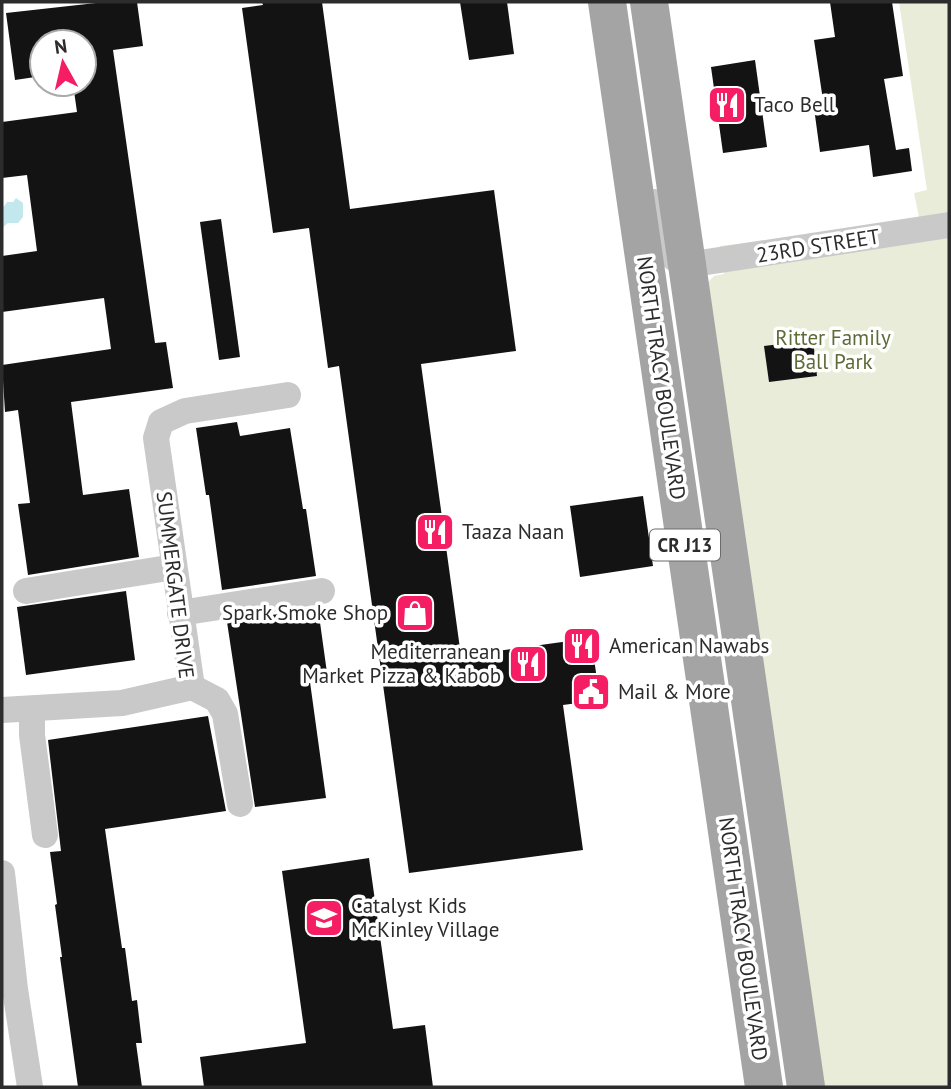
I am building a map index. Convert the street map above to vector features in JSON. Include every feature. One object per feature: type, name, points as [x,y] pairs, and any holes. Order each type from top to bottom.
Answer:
[{"type":"main road","name":"NORTH TRACY BOULEVARD","points":[[607,2],[764,1087]]},
{"type":"main road","name":"NORTH TRACY BOULEVARD","points":[[649,2],[806,1087]]},
{"type":"street","points":[[627,141],[650,170],[663,243],[668,253],[678,262],[687,265]]},
{"type":"street","name":"23RD STREET","points":[[687,265],[762,256],[949,225]]},
{"type":"street","name":"SUMMERGATE DRIVE","points":[[2,709],[122,703],[192,687],[156,438],[161,422],[185,411],[288,395]]},
{"type":"street","points":[[26,591],[174,567]]},
{"type":"street","points":[[180,613],[322,591]]},
{"type":"street","points":[[192,687],[217,700],[225,714],[240,804]]},
{"type":"street","points":[[32,709],[32,735],[45,835]]},
{"type":"street","points":[[2,873],[9,990],[30,1087]]},
{"type":"green space","name":"Ritter Family Ball Park","points":[[899,2],[949,2],[949,1087],[820,1087],[707,283],[714,276],[724,274],[720,246],[920,222],[914,193],[927,190]]},
{"type":"water","points":[[16,198],[23,203],[23,217],[18,223],[8,223],[2,228],[2,209],[7,202],[13,202]]},
{"type":"building","points":[[105,2],[137,2],[143,46],[113,50],[155,343],[166,342],[173,388],[71,402],[83,495],[129,489],[139,557],[28,575],[18,504],[30,503],[18,410],[5,412],[2,365],[111,349],[104,298],[2,312],[2,256],[37,251],[27,175],[2,178],[2,122],[77,112],[75,98],[98,98],[98,28],[28,28],[28,78],[15,80],[6,13]]},
{"type":"building","points":[[262,2],[322,2],[350,209],[494,190],[516,351],[421,364],[461,656],[591,638],[600,700],[563,705],[583,850],[409,873],[339,366],[328,368],[309,228],[273,233],[242,8],[263,5]]},
{"type":"building","points":[[460,2],[507,2],[514,54],[469,60]]},
{"type":"building","points":[[830,2],[892,2],[903,76],[884,79],[896,150],[909,148],[912,171],[873,177],[869,145],[820,152],[814,108],[824,107],[814,40],[835,37]]},
{"type":"building","points":[[755,60],[767,147],[723,153],[711,67]]},
{"type":"building","points":[[221,219],[240,357],[219,360],[200,222]]},
{"type":"building","points":[[813,340],[817,376],[769,382],[764,346]]},
{"type":"building","points":[[237,422],[240,436],[290,428],[316,576],[222,590],[209,495],[206,495],[196,428]]},
{"type":"building","points":[[643,496],[653,566],[580,577],[570,506]]},
{"type":"building","points":[[126,591],[135,660],[26,675],[17,607]]},
{"type":"building","points":[[318,608],[328,680],[310,682],[326,798],[255,807],[227,622]]},
{"type":"building","points":[[208,716],[226,811],[105,829],[122,948],[125,948],[132,1001],[137,1000],[142,1043],[136,1043],[142,1087],[78,1087],[60,957],[50,852],[61,851],[48,740]]},
{"type":"building","points":[[369,858],[393,1029],[425,1025],[433,1087],[204,1087],[200,1057],[306,1043],[282,871]]},
{"type":"place","name":"Taco Bell","points":[[727,105]]},
{"type":"place","name":"Taaza Naan","points":[[435,532]]},
{"type":"place","name":"Spark Smoke Shop","points":[[415,613]]},
{"type":"place","name":"American Nawabs","points":[[582,646]]},
{"type":"place","name":"Mediterranean Market Pizza & Kabob","points":[[528,664]]},
{"type":"place","name":"Mail & More","points":[[591,692]]},
{"type":"place","name":"Catalyst Kids McKinley Village","points":[[324,918]]}]
